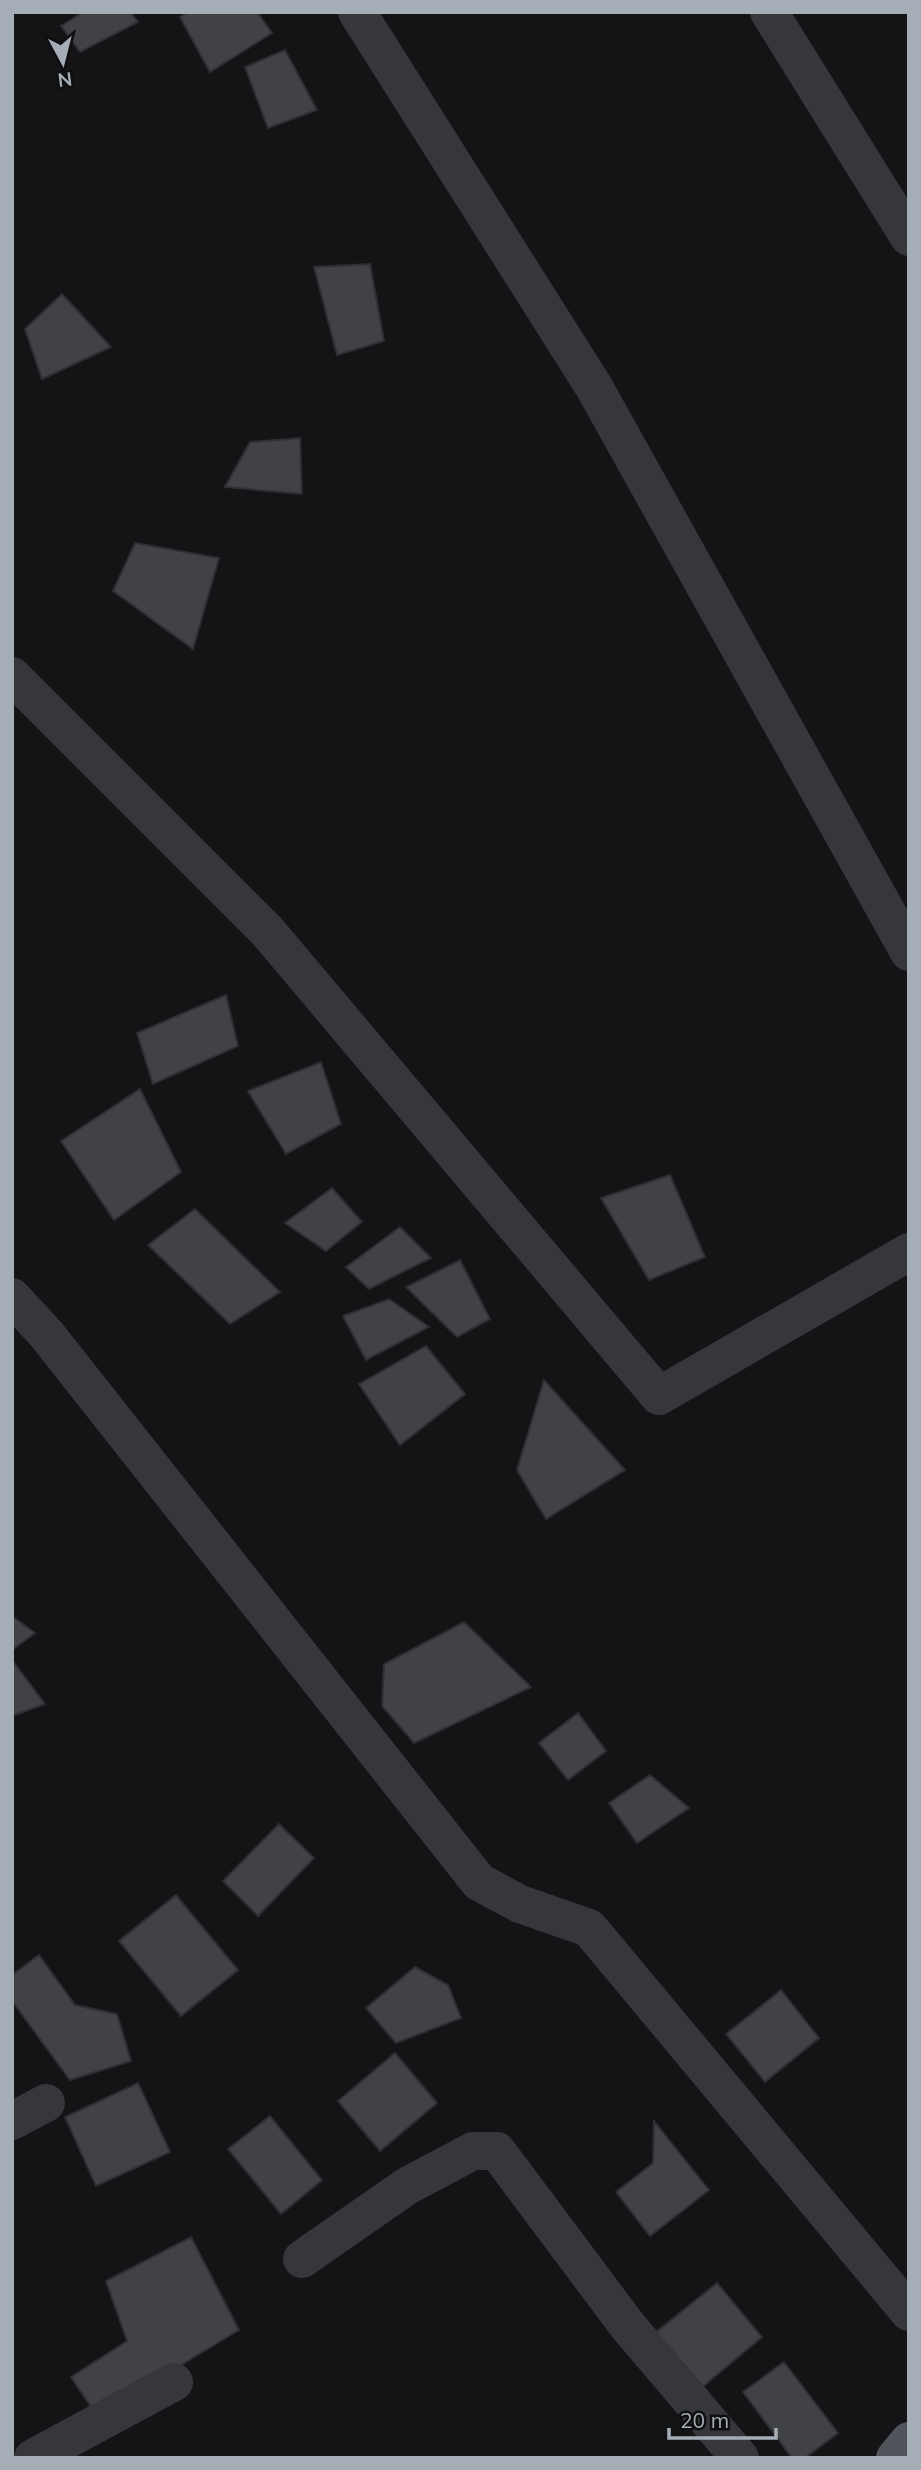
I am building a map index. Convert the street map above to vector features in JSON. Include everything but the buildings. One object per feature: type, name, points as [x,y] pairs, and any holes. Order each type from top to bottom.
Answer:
[{"type":"main road","points":[[895,2458],[909,2441]]},
{"type":"street","points":[[357,12],[594,387],[909,952]]},
{"type":"street","points":[[769,12],[909,237]]},
{"type":"street","points":[[12,676],[267,932],[659,1396],[909,1252]]},
{"type":"street","points":[[12,1297],[47,1335],[479,1882],[520,1904],[589,1928],[909,2312]]},
{"type":"street","points":[[12,2122],[46,2103]]},
{"type":"street","points":[[302,2259],[407,2186],[473,2151],[497,2151],[626,2325],[740,2458]]},
{"type":"street","points":[[33,2458],[174,2382]]}]
